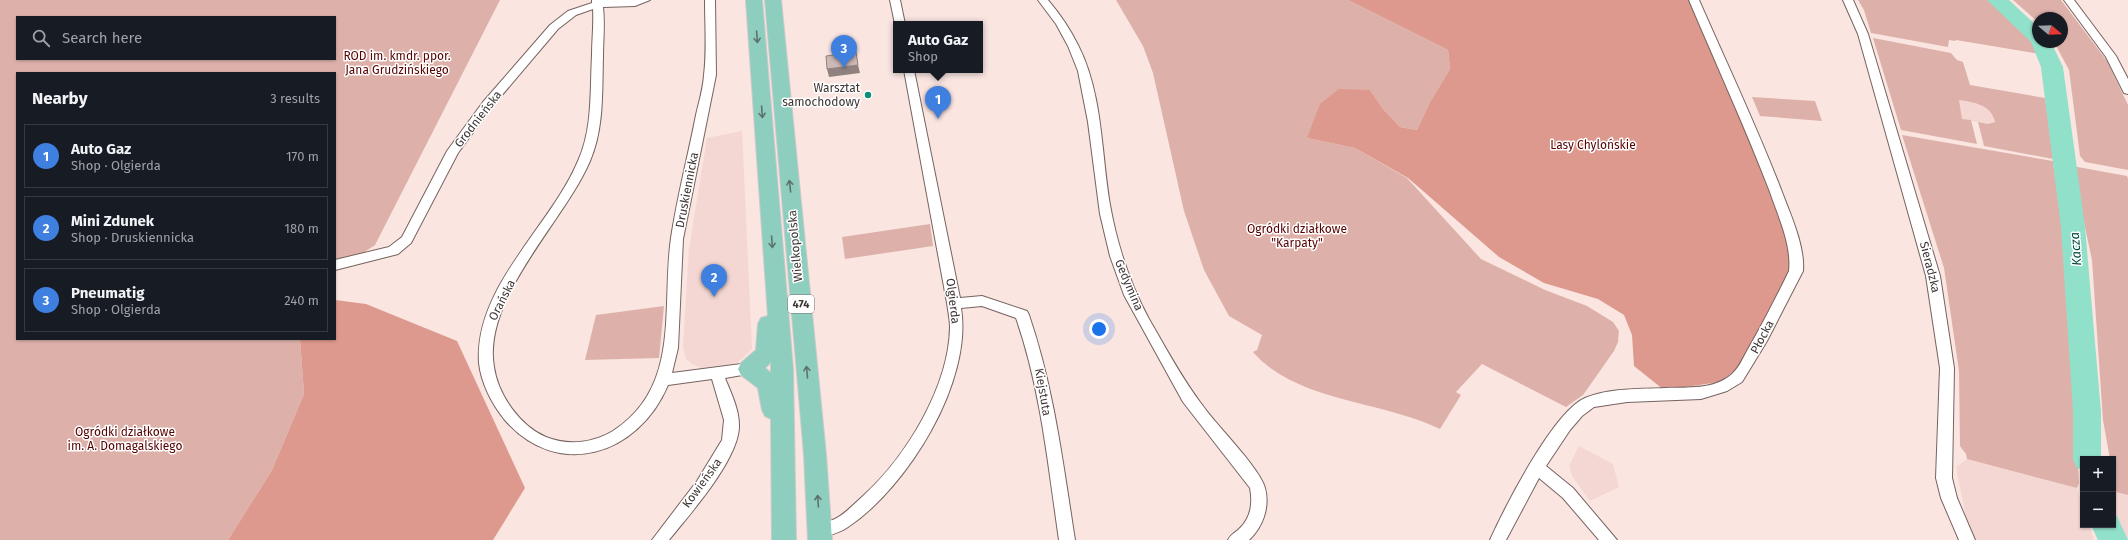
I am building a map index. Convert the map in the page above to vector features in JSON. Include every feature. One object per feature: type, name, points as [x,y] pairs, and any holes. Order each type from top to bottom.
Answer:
[{"type":"main road","name":"Wielkopolska","points":[[754,0],[782,368],[784,540]]},
{"type":"main road","name":"Wielkopolska","points":[[773,0],[813,439],[820,536]]},
{"type":"main road","points":[[775,274],[769,318],[767,349],[762,360],[749,369],[764,378],[769,385],[775,426],[784,461]]},
{"type":"street","name":"Grodnieńska","points":[[336,265],[393,251],[407,240],[453,151],[487,105],[554,27],[572,13],[597,2],[635,3],[645,0]]},
{"type":"street","name":"Druskiennicka","points":[[662,380],[671,348],[677,239],[710,75],[710,0]]},
{"type":"street","points":[[895,0],[899,21]]},
{"type":"street","name":"Gedymina","points":[[1043,0],[1060,19],[1077,51],[1084,70],[1091,103],[1104,206],[1115,253],[1128,287],[1146,326],[1197,410],[1258,486],[1260,493],[1258,512],[1248,532],[1236,540]]},
{"type":"street","name":"Płocka","points":[[1498,540],[1538,468],[1570,419],[1579,409],[1590,403],[1608,398],[1701,393],[1722,387],[1737,378],[1759,344],[1796,271],[1797,260],[1795,248],[1771,179],[1694,0]]},
{"type":"street","name":"Sieradzka","points":[[1848,0],[1863,34],[1933,276],[1942,320],[1947,368],[1944,478],[1949,498],[1966,540]]},
{"type":"street","points":[[2069,0],[2110,56],[2128,90]]},
{"type":"street","name":"Orańska","points":[[597,2],[596,111],[584,161],[562,202],[515,274],[496,307],[489,325],[487,364],[489,379],[502,407],[513,422],[528,436],[543,444],[560,449],[581,449],[597,446],[610,440],[633,425],[654,400],[662,380]]},
{"type":"street","name":"Olgierda","points":[[820,536],[841,524],[869,501],[894,474],[929,419],[944,386],[952,354],[957,327],[954,303],[910,73]]},
{"type":"street","name":"Kiejstuta","points":[[954,303],[982,301],[1022,315],[1040,372],[1067,540]]},
{"type":"street","points":[[662,380],[749,369]]},
{"type":"street","name":"Kowieńska","points":[[660,540],[720,461],[729,439],[732,427],[730,414],[717,374]]},
{"type":"street","points":[[1538,468],[1568,493],[1609,540]]},
{"type":"shaded area","points":[[1958,100],[1983,105],[1992,112],[1995,122],[1988,124],[1962,119]]},
{"type":"shaded area","points":[[742,131],[752,349],[737,363],[702,368],[692,364],[686,359],[683,346],[689,249],[707,138]]},
{"type":"shaded area","points":[[1579,446],[1613,464],[1619,487],[1590,501],[1572,476],[1569,466]]},
{"type":"shaded area","points":[[1967,459],[2077,488],[2080,498],[2080,528],[2090,528],[2094,540],[1976,540],[1967,522],[1956,467]]},
{"type":"shaded area","points":[[2116,492],[2128,495],[2128,540],[2101,540],[2097,528],[2116,528]]},
{"type":"green space","name":"Ogródki działkowe im. A. Domagalskiego","points":[[0,0],[500,0],[375,245],[363,253],[336,260],[336,72],[16,72],[16,340],[300,340],[304,394],[272,470],[228,540],[0,540]]},
{"type":"green space","name":"Ogródki działkowe \"Karpaty\"","points":[[1116,0],[1348,0],[1448,50],[1450,69],[1430,102],[1417,130],[1400,127],[1383,109],[1370,90],[1307,138],[1355,148],[1407,178],[1481,259],[1545,290],[1587,306],[1613,322],[1619,331],[1618,342],[1614,351],[1583,395],[1566,407],[1482,364],[1456,392],[1461,395],[1440,429],[1393,412],[1316,391],[1292,381],[1271,369],[1253,352],[1257,350],[1262,335],[1229,316],[1204,270],[1184,211],[1153,73],[1143,46]]},
{"type":"green space","name":"Lasy Chylońskie","points":[[1348,0],[1689,0],[1757,156],[1793,259],[1789,274],[1739,367],[1720,382],[1664,390],[1634,366],[1632,335],[1624,315],[1598,299],[1544,283],[1499,257],[1408,178],[1355,148],[1307,138],[1320,104],[1339,89],[1370,90],[1383,109],[1400,127],[1417,130],[1430,102],[1450,69],[1448,50]]},
{"type":"green space","points":[[1858,0],[1991,0],[2026,32],[2032,41],[2032,48],[2036,48],[2040,54],[1956,40],[1949,40],[1948,47],[1871,33],[1864,10]]},
{"type":"green space","points":[[2013,0],[2061,0],[2107,61],[2128,105],[2128,170],[2085,162],[2080,156],[2069,70],[2057,48],[2068,48],[2068,12],[2032,12],[2032,17]]},
{"type":"green space","points":[[1873,38],[1951,53],[1957,60],[1963,62],[1970,85],[2045,98],[2054,145],[2052,145],[2053,159],[1984,146],[1978,122],[1988,124],[1995,122],[1990,111],[1982,105],[1971,102],[1959,100],[1962,119],[1971,120],[1977,144],[1901,130]]},
{"type":"green space","points":[[1752,97],[1815,101],[1822,121],[1760,116]]},
{"type":"green space","points":[[1902,135],[2053,161],[2055,178],[2062,183],[2064,192],[2060,196],[2066,216],[2072,259],[2073,383],[2079,483],[2077,488],[1967,459],[1966,454],[1960,446],[1959,371],[1944,268]]},
{"type":"green space","points":[[2072,166],[2127,176],[2128,179],[2128,495],[2116,492],[2116,456],[2109,456],[2103,420],[2092,260]]},
{"type":"green space","points":[[930,224],[933,246],[845,259],[842,237]]},
{"type":"green space","points":[[336,300],[366,304],[457,341],[525,488],[493,540],[228,540],[272,470],[304,394],[300,340],[336,340]]},
{"type":"green space","points":[[664,306],[659,358],[585,360],[596,315]]},
{"type":"building","points":[[856,52],[858,65],[827,69],[826,56]]},
{"type":"waterway","name":"Kacza","points":[[1997,0],[2032,32]]},
{"type":"waterway","name":"Kacza","points":[[2044,48],[2052,67],[2073,227],[2087,412],[2087,456]]},
{"type":"waterway","name":"Kacza","points":[[2108,528],[2114,540]]},
{"type":"place","name":"Pneumatig","points":[[844,68]]},
{"type":"place","name":"Warsztat samochodowy","points":[[868,95]]},
{"type":"place","name":"Auto Gaz","points":[[938,119]]},
{"type":"place","name":"Mini Zdunek","points":[[714,297]]},
{"type":"park label","name":"ROD im. kmdr. ppor. Jana Grudzińskiego","points":[[397,63]]}]
